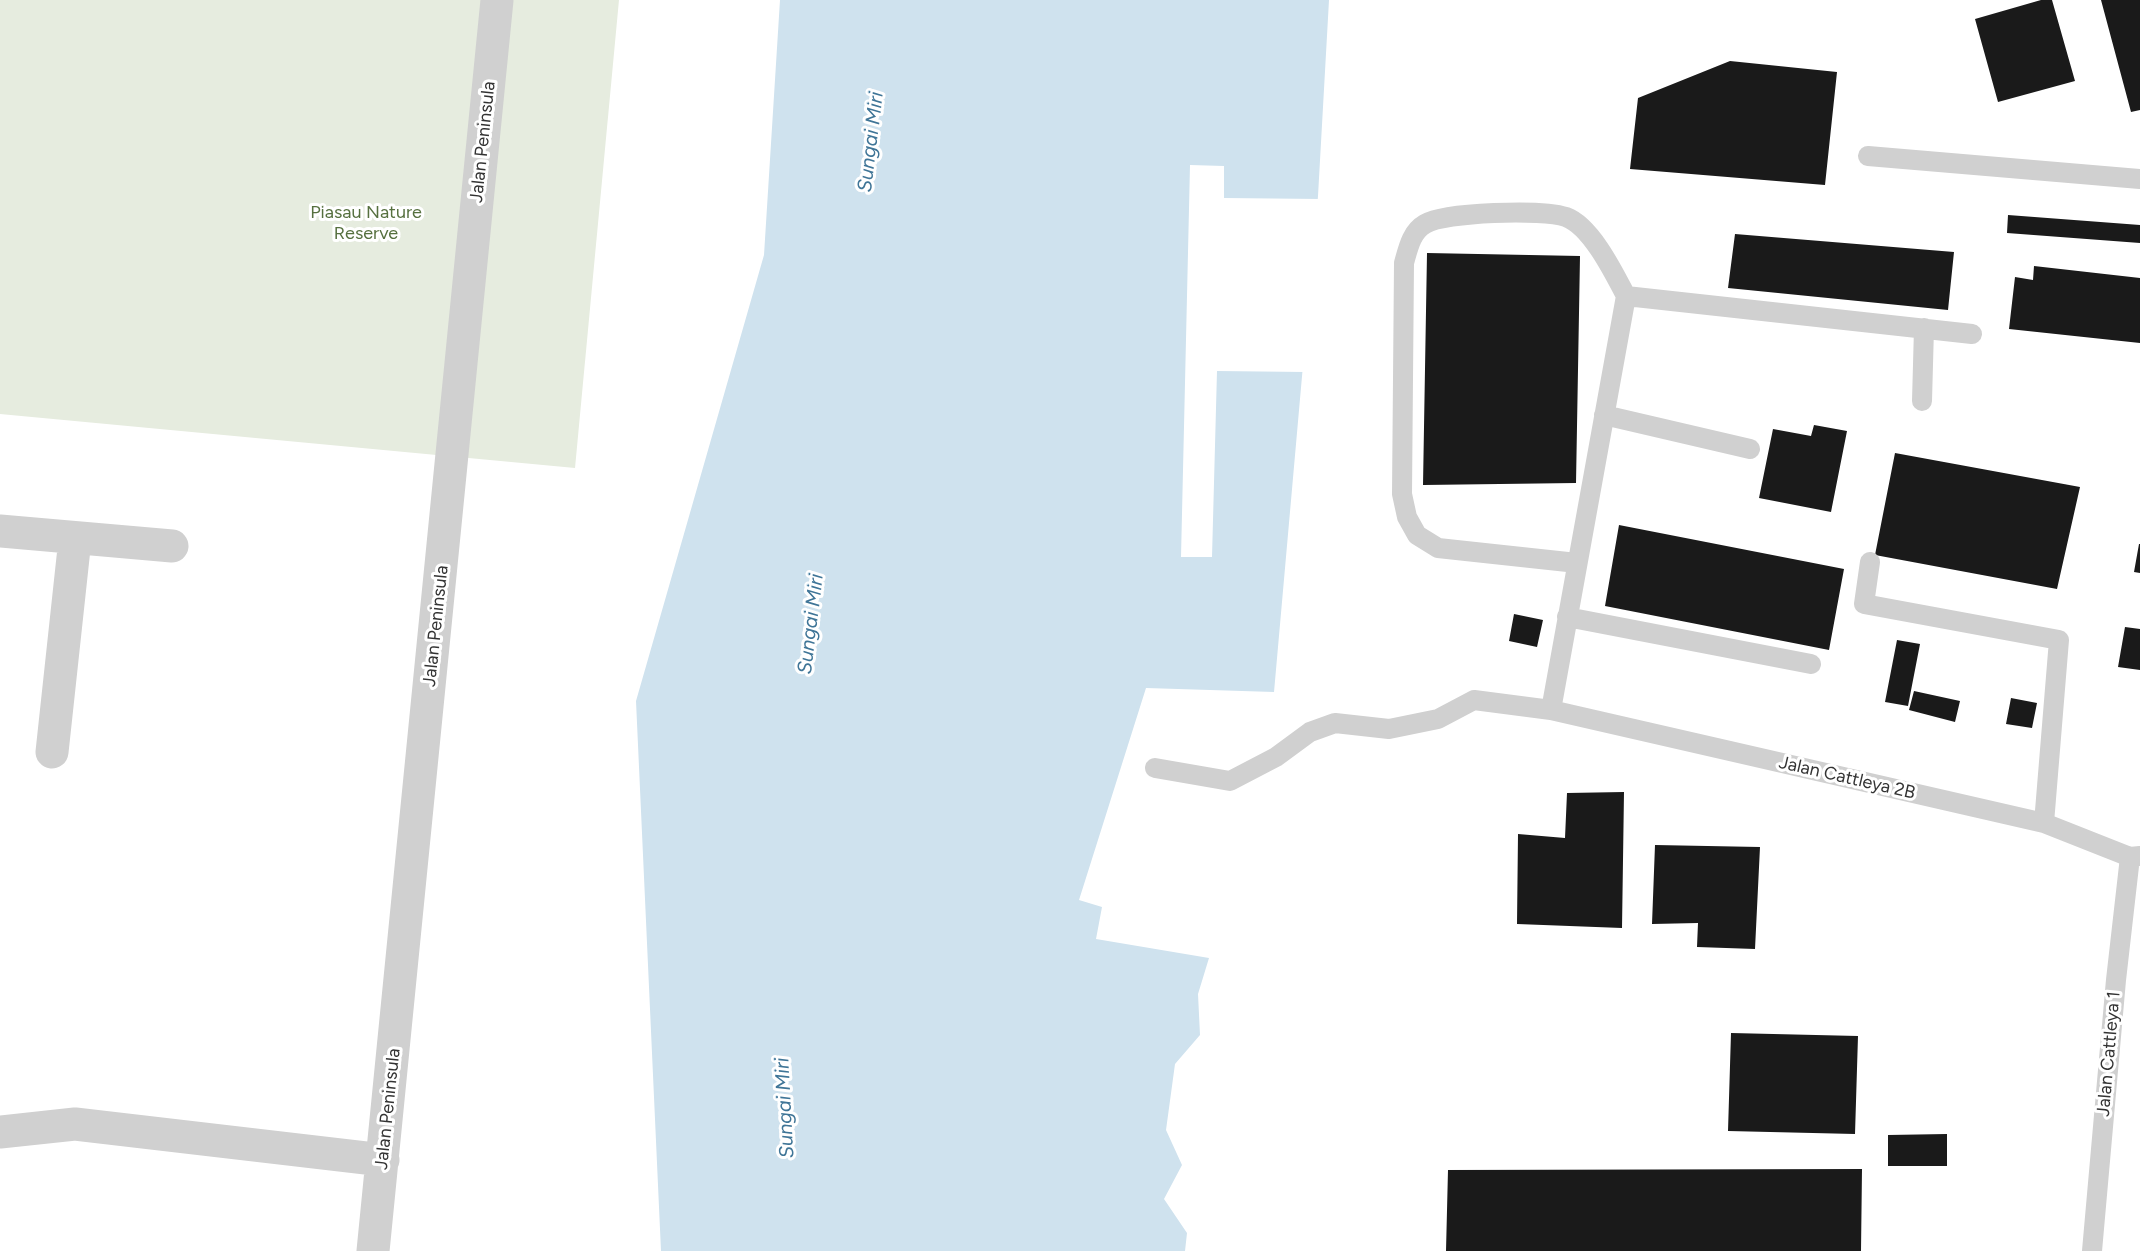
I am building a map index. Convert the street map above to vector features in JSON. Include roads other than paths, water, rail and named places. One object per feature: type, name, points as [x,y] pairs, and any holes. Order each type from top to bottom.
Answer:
[{"type":"street","name":"Jalan Peninsula","points":[[373,1251],[497,0]]},
{"type":"street","points":[[0,531],[172,546]]},
{"type":"street","points":[[52,752],[75,539]]},
{"type":"street","points":[[0,1132],[75,1124],[383,1160]]},
{"type":"lane","points":[[1868,156],[2140,179]]},
{"type":"lane","points":[[1551,710],[1626,296],[1604,254],[1583,230],[1566,217],[1526,212],[1442,218],[1423,225],[1411,239],[1404,263],[1402,494],[1407,517],[1417,535],[1437,548],[1577,563]]},
{"type":"lane","points":[[1626,296],[1972,334]]},
{"type":"lane","points":[[1922,401],[1924,328]]},
{"type":"lane","points":[[1604,414],[1750,449]]},
{"type":"lane","points":[[1870,562],[1864,604],[2059,640],[2044,823]]},
{"type":"lane","points":[[1567,617],[1811,664]]},
{"type":"lane","name":"Jalan Cattleya 2B","points":[[1155,768],[1230,781],[1276,757],[1310,732],[1335,723],[1389,729],[1438,719],[1474,700],[1551,710],[2044,823],[2135,856]]},
{"type":"lane","name":"Jalan Cattleya 1","points":[[2092,1251],[2116,980],[2135,856]]},
{"type":"water","name":"Sungai Miri","points":[[780,0],[1329,0],[1318,196],[1274,692],[1146,688],[1079,900],[1102,907],[1096,939],[1209,958],[1198,994],[1200,1035],[1175,1064],[1166,1130],[1182,1165],[1164,1199],[1187,1233],[1185,1251],[661,1251],[636,701],[764,255]]},
{"type":"park label","name":"Piasau Nature Reserve","points":[[366,223]]}]
